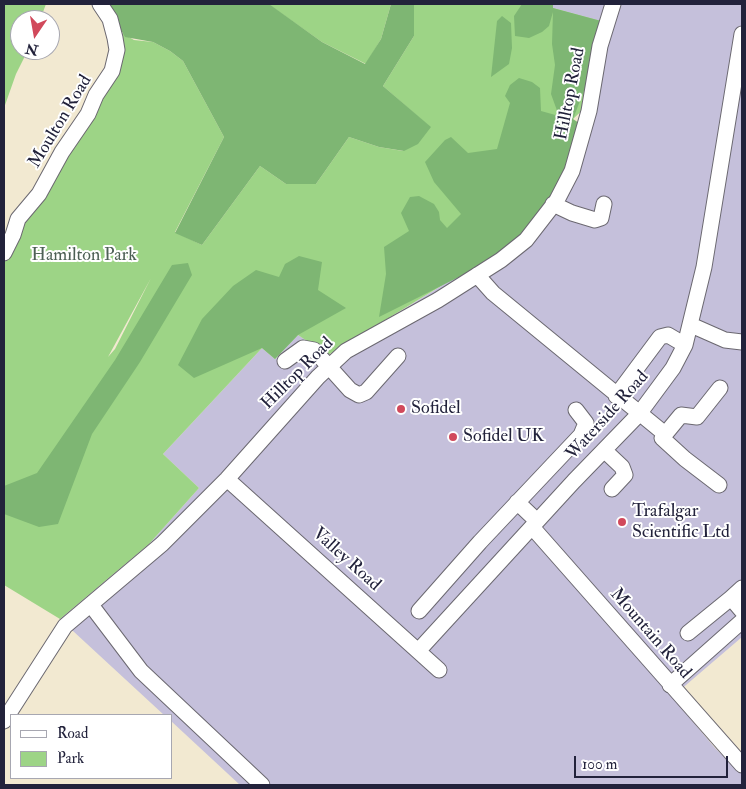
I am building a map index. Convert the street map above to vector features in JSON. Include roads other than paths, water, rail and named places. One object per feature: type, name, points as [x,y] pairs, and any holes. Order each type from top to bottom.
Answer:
[{"type":"street","name":"Moulton Road","points":[[4,252],[13,235],[18,219],[39,194],[62,152],[88,114],[96,95],[111,75],[116,54],[116,41],[110,20],[100,4]]},
{"type":"street","name":"Hilltop Road","points":[[4,721],[65,626],[162,544],[346,351],[501,260],[526,240],[553,204],[572,171],[581,144],[600,46],[613,4]]},
{"type":"street","name":"Waterside Road","points":[[419,650],[639,414],[660,389],[685,345],[709,240],[742,39]]},
{"type":"street","points":[[553,204],[572,213],[595,220],[601,218],[604,204]]},
{"type":"street","points":[[476,275],[493,293],[616,396],[665,434]]},
{"type":"street","points":[[691,325],[724,340],[742,342]]},
{"type":"street","points":[[616,396],[660,337],[668,335],[685,345]]},
{"type":"street","points":[[284,361],[303,348],[314,350],[350,390],[359,395],[366,392],[398,356]]},
{"type":"street","points":[[719,485],[664,442],[662,438],[671,431],[681,415],[697,417],[720,388]]},
{"type":"street","points":[[419,611],[586,428],[586,422],[576,410]]},
{"type":"street","points":[[604,450],[622,467],[624,475],[612,488]]},
{"type":"street","name":"Valley Road","points":[[226,478],[439,670]]},
{"type":"street","name":"Mountain Road","points":[[517,502],[670,685],[742,765]]},
{"type":"street","points":[[688,634],[742,588]]},
{"type":"street","points":[[731,598],[742,611]]},
{"type":"street","points":[[91,605],[141,671],[262,785]]},
{"type":"street","points":[[670,685],[742,622]]},
{"type":"place","name":"Sofidel","points":[[401,409]]},
{"type":"place","name":"Sofidel UK","points":[[453,437]]},
{"type":"place","name":"Trafalgar Scientific Ltd","points":[[622,522]]},
{"type":"park label","name":"Hamilton Park","points":[[84,256]]}]
